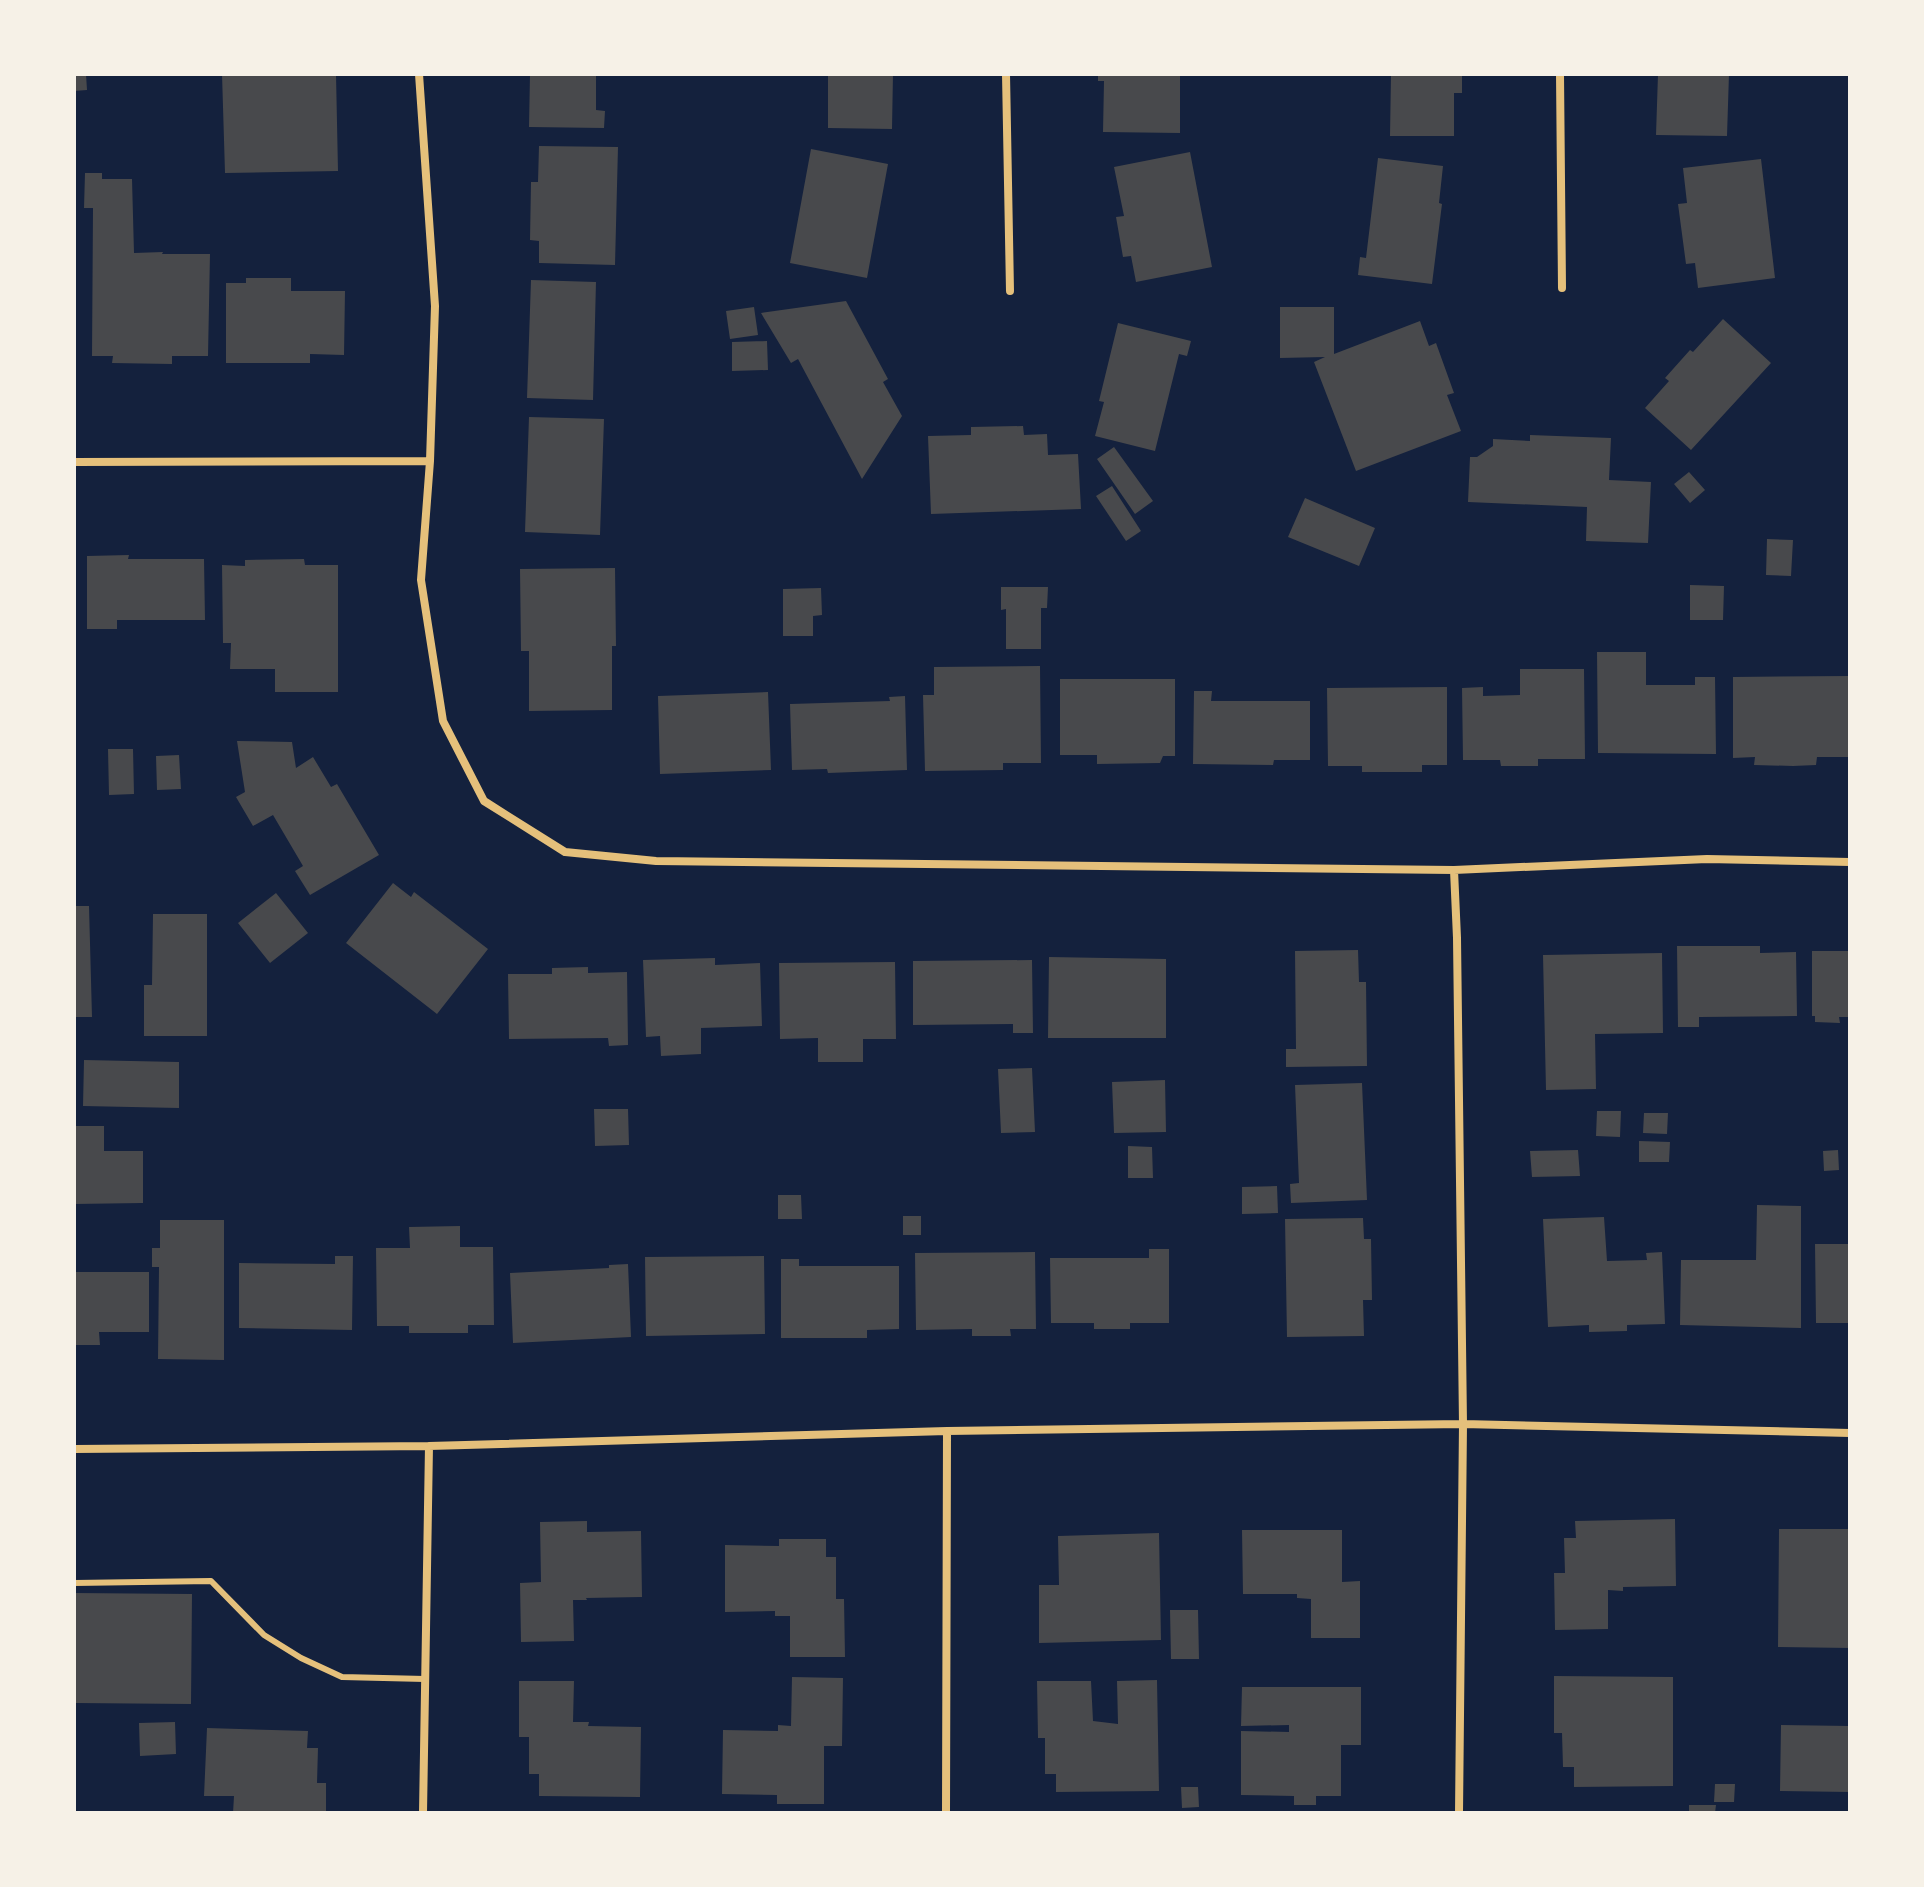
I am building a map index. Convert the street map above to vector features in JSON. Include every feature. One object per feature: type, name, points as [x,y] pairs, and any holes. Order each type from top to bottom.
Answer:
[{"type":"street","points":[[419,74],[435,306],[430,461],[421,580],[443,721],[484,801],[565,852],[656,861],[1454,870],[1707,859],[1850,862]]},
{"type":"street","points":[[1006,74],[1010,291]]},
{"type":"street","points":[[1560,74],[1562,288]]},
{"type":"street","points":[[74,462],[430,461]]},
{"type":"street","points":[[1454,870],[1463,1424],[1459,1813]]},
{"type":"street","points":[[74,1449],[429,1446],[947,1431],[1463,1424],[1850,1433]]},
{"type":"street","points":[[946,1813],[947,1431]]},
{"type":"street","points":[[423,1813],[429,1446]]},
{"type":"lane","points":[[74,1583],[211,1581],[264,1635],[342,1677],[425,1679]]},
{"type":"building","points":[[74,74],[86,74],[87,90],[74,91]]},
{"type":"building","points":[[222,74],[336,74],[338,171],[225,173]]},
{"type":"building","points":[[530,74],[596,74],[596,110],[605,111],[604,128],[529,127]]},
{"type":"building","points":[[828,74],[893,74],[892,129],[828,128]]},
{"type":"building","points":[[1098,74],[1180,74],[1180,133],[1103,132],[1104,81],[1098,81]]},
{"type":"building","points":[[1391,74],[1462,74],[1462,93],[1454,93],[1454,136],[1390,136]]},
{"type":"building","points":[[1658,74],[1729,74],[1727,136],[1656,135]]},
{"type":"building","points":[[539,146],[618,147],[615,265],[539,263],[539,241],[530,240],[531,182],[538,182]]},
{"type":"building","points":[[811,149],[888,164],[867,278],[790,263]]},
{"type":"building","points":[[1190,152],[1212,267],[1136,282],[1131,256],[1123,257],[1116,217],[1124,216],[1114,167]]},
{"type":"building","points":[[1378,158],[1443,166],[1439,203],[1442,204],[1432,284],[1358,275],[1360,257],[1366,258]]},
{"type":"building","points":[[1761,159],[1775,278],[1698,288],[1695,263],[1686,264],[1678,204],[1687,203],[1683,168]]},
{"type":"building","points":[[85,173],[102,173],[102,179],[132,179],[134,253],[210,254],[208,356],[172,356],[172,364],[112,363],[113,356],[92,356],[93,208],[84,208]]},
{"type":"building","points":[[246,278],[291,278],[291,291],[345,291],[344,355],[310,354],[310,363],[226,363],[226,283],[246,283]]},
{"type":"building","points":[[531,280],[596,282],[593,400],[527,398]]},
{"type":"building","points":[[846,301],[888,379],[883,382],[902,416],[862,479],[798,359],[791,363],[761,313]]},
{"type":"building","points":[[754,307],[758,335],[730,339],[726,311]]},
{"type":"building","points":[[1280,307],[1334,307],[1334,354],[1420,321],[1429,346],[1436,343],[1454,393],[1447,395],[1461,431],[1356,471],[1314,362],[1325,357],[1280,358]]},
{"type":"building","points":[[1723,319],[1771,363],[1691,450],[1645,408],[1669,381],[1665,378]]},
{"type":"building","points":[[1118,323],[1191,341],[1187,356],[1179,354],[1155,451],[1095,436],[1104,402],[1099,401]]},
{"type":"building","points":[[767,341],[768,370],[732,371],[732,342]]},
{"type":"building","points":[[529,417],[604,419],[600,535],[525,532]]},
{"type":"building","points":[[1023,426],[1024,435],[1047,434],[1048,455],[1078,454],[1081,509],[931,514],[928,436],[971,435],[971,427]]},
{"type":"building","points":[[1530,435],[1611,438],[1609,480],[1651,482],[1648,543],[1586,541],[1587,507],[1468,502],[1470,457],[1477,457],[1493,446],[1493,439],[1530,441]]},
{"type":"building","points":[[1114,447],[1153,501],[1135,514],[1097,459]]},
{"type":"building","points":[[1689,472],[1705,490],[1690,503],[1674,484]]},
{"type":"building","points":[[1112,486],[1141,531],[1126,541],[1096,496]]},
{"type":"building","points":[[1305,498],[1375,528],[1359,566],[1288,537]]},
{"type":"building","points":[[1767,539],[1793,540],[1791,576],[1766,575]]},
{"type":"building","points":[[129,555],[128,559],[204,559],[205,620],[117,620],[117,629],[87,629],[87,556]]},
{"type":"building","points":[[304,559],[305,565],[338,565],[338,692],[275,692],[275,669],[230,669],[231,643],[223,643],[222,565],[245,566],[245,560]]},
{"type":"building","points":[[615,568],[616,646],[612,646],[612,710],[529,711],[529,651],[521,651],[520,569]]},
{"type":"building","points":[[1690,585],[1724,586],[1723,620],[1690,620]]},
{"type":"building","points":[[1001,587],[1048,587],[1047,608],[1041,608],[1041,649],[1006,649],[1006,609],[1001,610]]},
{"type":"building","points":[[821,588],[822,615],[813,616],[813,636],[783,636],[783,589]]},
{"type":"building","points":[[1597,652],[1646,652],[1646,685],[1695,685],[1695,677],[1715,677],[1716,754],[1598,753]]},
{"type":"building","points":[[1040,666],[1041,763],[1003,763],[1003,770],[925,771],[923,695],[934,695],[934,667]]},
{"type":"building","points":[[1520,669],[1584,669],[1585,759],[1538,759],[1538,766],[1501,766],[1500,760],[1463,760],[1462,688],[1483,687],[1483,696],[1520,695]]},
{"type":"building","points":[[1850,676],[1850,757],[1817,757],[1816,765],[1793,766],[1754,765],[1755,757],[1733,758],[1733,677]]},
{"type":"building","points":[[1060,679],[1175,679],[1175,756],[1163,756],[1160,763],[1097,764],[1097,755],[1060,755]]},
{"type":"building","points":[[1447,687],[1447,765],[1422,765],[1422,772],[1362,772],[1362,766],[1328,766],[1327,688]]},
{"type":"building","points":[[1194,691],[1212,691],[1211,701],[1310,701],[1310,760],[1274,760],[1273,765],[1193,764]]},
{"type":"building","points":[[768,692],[771,770],[660,774],[658,696]]},
{"type":"building","points":[[905,696],[907,770],[828,773],[827,769],[792,770],[790,704],[890,701],[889,697]]},
{"type":"building","points":[[237,741],[292,742],[296,768],[313,757],[331,787],[337,784],[379,855],[310,895],[295,871],[303,866],[273,815],[253,826],[236,797],[245,792]]},
{"type":"building","points":[[108,749],[133,749],[134,794],[109,795]]},
{"type":"building","points":[[179,755],[181,789],[157,790],[156,756]]},
{"type":"building","points":[[393,883],[411,897],[414,892],[488,949],[437,1014],[346,943]]},
{"type":"building","points":[[276,893],[308,933],[270,963],[238,923]]},
{"type":"building","points":[[74,906],[89,906],[92,1017],[74,1017]]},
{"type":"building","points":[[153,914],[207,914],[207,1036],[144,1036],[144,985],[152,985]]},
{"type":"building","points":[[1677,946],[1760,946],[1760,953],[1796,952],[1797,1016],[1699,1017],[1699,1027],[1678,1027]]},
{"type":"building","points":[[1358,950],[1359,982],[1366,982],[1367,1066],[1286,1067],[1286,1049],[1296,1049],[1295,951]]},
{"type":"building","points":[[1812,951],[1850,951],[1850,1017],[1839,1017],[1840,1023],[1815,1022],[1815,1016],[1812,1016]]},
{"type":"building","points":[[1662,953],[1663,1033],[1595,1034],[1596,1089],[1546,1090],[1543,955]]},
{"type":"building","points":[[1049,957],[1166,959],[1166,1038],[1048,1038]]},
{"type":"building","points":[[715,958],[715,965],[760,963],[762,1026],[701,1028],[701,1054],[661,1056],[660,1036],[646,1037],[643,960]]},
{"type":"building","points":[[1032,960],[1033,1033],[1013,1033],[1013,1024],[913,1025],[913,961]]},
{"type":"building","points":[[895,962],[896,1039],[863,1039],[863,1062],[818,1062],[818,1038],[780,1039],[779,963]]},
{"type":"building","points":[[588,967],[588,973],[627,972],[628,1045],[609,1046],[608,1038],[509,1039],[508,974],[552,974],[552,968]]},
{"type":"building","points":[[84,1060],[179,1062],[179,1108],[83,1106]]},
{"type":"building","points":[[1032,1068],[1035,1132],[1001,1133],[998,1069]]},
{"type":"building","points":[[1165,1080],[1166,1132],[1114,1133],[1112,1082]]},
{"type":"building","points":[[1362,1083],[1367,1200],[1291,1203],[1290,1184],[1299,1183],[1295,1085]]},
{"type":"building","points":[[594,1109],[628,1109],[629,1145],[595,1146]]},
{"type":"building","points":[[1597,1111],[1621,1111],[1620,1137],[1596,1136]]},
{"type":"building","points":[[1644,1113],[1668,1113],[1667,1134],[1643,1133]]},
{"type":"building","points":[[74,1126],[104,1126],[104,1151],[143,1151],[143,1203],[74,1204]]},
{"type":"building","points":[[1639,1141],[1670,1142],[1669,1162],[1639,1162]]},
{"type":"building","points":[[1128,1146],[1152,1147],[1153,1178],[1128,1178]]},
{"type":"building","points":[[1578,1150],[1580,1176],[1532,1177],[1530,1151]]},
{"type":"building","points":[[1838,1150],[1839,1170],[1824,1171],[1823,1151]]},
{"type":"building","points":[[1277,1186],[1278,1213],[1242,1214],[1242,1187]]},
{"type":"building","points":[[778,1195],[801,1195],[802,1219],[778,1219]]},
{"type":"building","points":[[1757,1205],[1801,1206],[1801,1328],[1680,1325],[1681,1260],[1756,1260]]},
{"type":"building","points":[[903,1216],[921,1216],[921,1235],[903,1235]]},
{"type":"building","points":[[1604,1217],[1607,1261],[1647,1260],[1646,1253],[1662,1252],[1665,1324],[1627,1325],[1627,1331],[1589,1332],[1589,1325],[1548,1327],[1543,1219]]},
{"type":"building","points":[[1363,1218],[1364,1239],[1371,1239],[1372,1300],[1363,1300],[1364,1336],[1287,1337],[1285,1219]]},
{"type":"building","points":[[160,1220],[224,1220],[224,1360],[158,1359],[159,1267],[152,1267],[152,1248],[160,1248]]},
{"type":"building","points":[[460,1226],[460,1247],[493,1247],[494,1325],[468,1325],[468,1333],[409,1333],[409,1326],[377,1326],[376,1248],[410,1248],[409,1227]]},
{"type":"building","points":[[1815,1244],[1850,1244],[1850,1323],[1816,1323]]},
{"type":"building","points":[[1149,1249],[1169,1249],[1169,1323],[1130,1323],[1130,1329],[1094,1329],[1094,1323],[1051,1323],[1050,1258],[1149,1258]]},
{"type":"building","points":[[1035,1252],[1036,1329],[1010,1329],[1011,1336],[972,1336],[972,1329],[916,1330],[915,1253]]},
{"type":"building","points":[[335,1256],[353,1256],[352,1330],[239,1328],[239,1263],[335,1264]]},
{"type":"building","points":[[764,1256],[765,1334],[646,1336],[645,1257]]},
{"type":"building","points":[[781,1259],[799,1259],[799,1266],[899,1266],[899,1329],[867,1330],[867,1338],[781,1338]]},
{"type":"building","points":[[628,1264],[631,1337],[513,1343],[510,1273],[609,1268],[609,1265]]},
{"type":"building","points":[[74,1272],[149,1272],[149,1332],[99,1332],[100,1345],[74,1345]]},
{"type":"building","points":[[1675,1519],[1676,1586],[1608,1590],[1608,1629],[1555,1630],[1554,1573],[1565,1573],[1564,1538],[1576,1538],[1575,1521]]},
{"type":"building","points":[[587,1521],[587,1532],[641,1531],[642,1597],[573,1600],[574,1641],[521,1642],[520,1583],[541,1582],[540,1522]]},
{"type":"building","points":[[1779,1529],[1850,1529],[1850,1648],[1778,1647]]},
{"type":"building","points":[[1242,1530],[1342,1530],[1342,1582],[1360,1581],[1360,1638],[1311,1638],[1311,1599],[1297,1598],[1297,1594],[1243,1594]]},
{"type":"building","points":[[1159,1533],[1161,1640],[1039,1643],[1039,1585],[1059,1585],[1058,1536]]},
{"type":"building","points":[[779,1539],[826,1539],[826,1557],[836,1557],[836,1599],[844,1599],[845,1657],[790,1657],[790,1616],[775,1616],[775,1611],[725,1612],[725,1545],[779,1546]]},
{"type":"building","points":[[74,1593],[192,1594],[191,1704],[74,1703]]},
{"type":"building","points":[[1170,1610],[1198,1610],[1199,1659],[1171,1659]]},
{"type":"building","points":[[1554,1676],[1673,1677],[1673,1786],[1574,1787],[1574,1767],[1563,1767],[1562,1733],[1554,1733]]},
{"type":"building","points":[[792,1677],[843,1678],[842,1746],[824,1746],[824,1804],[777,1804],[777,1795],[722,1794],[723,1730],[778,1731],[778,1725],[791,1726]]},
{"type":"building","points":[[1157,1680],[1159,1791],[1056,1792],[1056,1774],[1045,1774],[1045,1738],[1038,1738],[1037,1681],[1091,1681],[1093,1721],[1118,1724],[1117,1681]]},
{"type":"building","points":[[519,1681],[574,1681],[573,1722],[589,1722],[588,1726],[641,1727],[640,1797],[539,1796],[539,1774],[529,1774],[529,1737],[519,1737]]},
{"type":"building","points":[[1242,1687],[1361,1687],[1361,1745],[1341,1745],[1341,1796],[1316,1796],[1316,1805],[1294,1805],[1294,1796],[1241,1795],[1241,1731],[1289,1732],[1289,1725],[1241,1726]]},
{"type":"building","points":[[175,1722],[176,1754],[140,1756],[139,1723]]},
{"type":"building","points":[[1781,1725],[1850,1726],[1850,1792],[1780,1791]]},
{"type":"building","points":[[207,1728],[308,1731],[307,1748],[318,1748],[317,1783],[326,1783],[326,1813],[233,1813],[234,1796],[204,1796]]},
{"type":"building","points":[[1715,1784],[1735,1784],[1734,1802],[1714,1802]]},
{"type":"building","points":[[1181,1787],[1198,1787],[1199,1807],[1182,1808]]},
{"type":"building","points":[[1689,1805],[1716,1805],[1715,1813],[1689,1813]]}]
